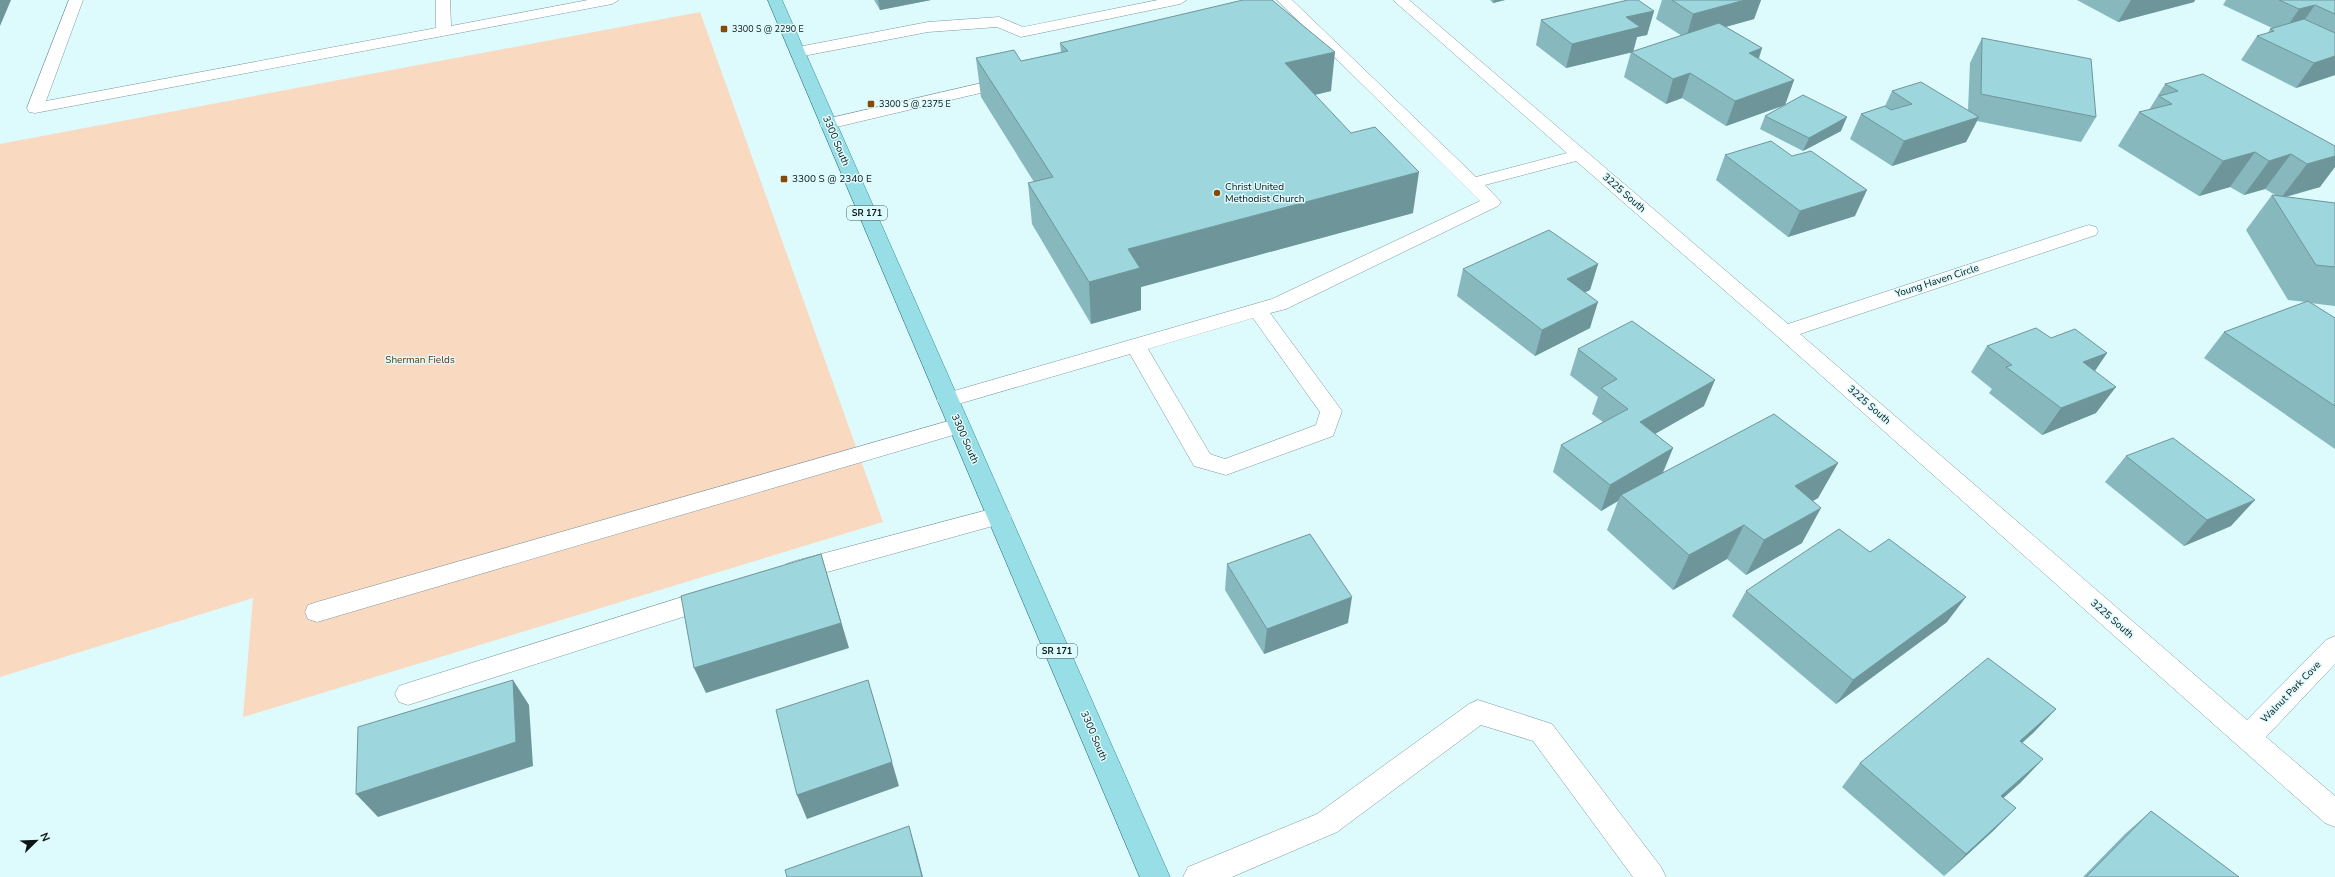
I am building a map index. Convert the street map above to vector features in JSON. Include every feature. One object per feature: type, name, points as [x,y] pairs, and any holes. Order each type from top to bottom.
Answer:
[{"type":"main road","name":"3300 South","points":[[775,0],[1155,877]]},
{"type":"street","points":[[76,0],[35,108],[612,0]]},
{"type":"street","points":[[443,0],[444,31]]},
{"type":"street","points":[[798,52],[928,27],[999,22],[1021,32],[1180,0]]},
{"type":"street","points":[[948,400],[1257,309],[1279,304],[1492,202],[1284,0]]},
{"type":"street","name":"3225 South","points":[[1400,0],[1785,332],[2335,814]]},
{"type":"street","points":[[1278,17],[1296,12]]},
{"type":"street","points":[[828,124],[1020,79]]},
{"type":"street","points":[[1472,183],[1580,155]]},
{"type":"street","name":"Young Haven Circle","points":[[1785,332],[2089,231]]},
{"type":"street","points":[[1135,345],[1202,460],[1226,467],[1325,430],[1331,411],[1257,309]]},
{"type":"street","points":[[317,612],[959,426]]},
{"type":"street","points":[[771,579],[999,516]]},
{"type":"street","points":[[408,694],[733,591]]},
{"type":"street","name":"Walnut Park Cove","points":[[2248,738],[2335,647]]},
{"type":"street","points":[[1198,877],[1327,823],[1478,712],[1542,732],[1651,877]]},
{"type":"green space","name":"Sherman Fields","points":[[700,12],[883,522],[243,717],[253,598],[0,677],[0,144]]},
{"type":"building","name":"Christ United Methodist Church","points":[[1243,0],[1272,0],[1335,52],[1285,63],[1351,133],[1375,127],[1419,172],[1128,249],[1140,268],[1089,282],[1028,183],[1053,177],[976,58],[1014,50],[1021,61],[1068,51],[1060,43]]},
{"type":"building","points":[[1628,0],[1638,0],[1654,11],[1626,17],[1640,27],[1572,44],[1541,20]]},
{"type":"building","points":[[1672,0],[1745,0],[1693,14]]},
{"type":"building","points":[[2279,0],[2335,0],[2335,14],[2315,5],[2299,9]]},
{"type":"building","points":[[2304,19],[2335,33],[2335,56],[2314,63],[2257,36],[2274,31],[2270,29]]},
{"type":"building","points":[[1719,23],[1762,48],[1749,53],[1794,80],[1735,101],[1690,73],[1673,79],[1631,52]]},
{"type":"building","points":[[1982,38],[2091,59],[2096,117],[1981,94]]},
{"type":"building","points":[[2203,74],[2335,146],[2335,156],[2307,164],[2291,154],[2269,161],[2255,152],[2223,161],[2139,112],[2172,104],[2159,96],[2178,91],[2165,84]]},
{"type":"building","points":[[1921,82],[1979,117],[1904,141],[1861,114],[1885,106],[1891,110],[1912,104],[1892,91]]},
{"type":"building","points":[[1803,95],[1847,117],[1809,138],[1765,116]]},
{"type":"building","points":[[1771,141],[1792,156],[1811,151],[1867,190],[1800,211],[1725,155]]},
{"type":"building","points":[[2272,195],[2335,203],[2335,267],[2316,265]]},
{"type":"building","points":[[1549,230],[1598,264],[1567,279],[1598,302],[1542,330],[1463,269]]},
{"type":"building","points":[[2308,301],[2335,318],[2335,406],[2224,332]]},
{"type":"building","points":[[1632,321],[1715,380],[1640,422],[1673,448],[1610,485],[1561,445],[1628,409],[1601,388],[1617,379],[1578,349]]},
{"type":"building","points":[[2036,328],[2051,338],[2075,329],[2107,353],[2083,362],[2116,387],[2061,408],[2006,367],[2012,365],[1987,346]]},
{"type":"building","points":[[1774,414],[1838,463],[1795,486],[1821,508],[1764,540],[1744,525],[1689,555],[1621,495]]},
{"type":"building","points":[[2173,438],[2255,500],[2207,520],[2126,456]]},
{"type":"building","points":[[1839,529],[1870,552],[1889,539],[1966,597],[1853,680],[1746,591]]},
{"type":"building","points":[[1310,534],[1352,597],[1267,629],[1227,564]]},
{"type":"building","points":[[821,554],[841,623],[694,668],[681,596]]},
{"type":"building","points":[[1988,658],[2056,709],[2020,741],[2043,759],[2001,796],[2016,808],[1966,854],[1860,763]]},
{"type":"building","points":[[513,680],[516,742],[356,794],[358,727]]},
{"type":"building","points":[[868,680],[892,762],[797,795],[776,710]]},
{"type":"building","points":[[2151,811],[2239,877],[2086,877]]},
{"type":"building","points":[[909,826],[922,877],[787,877],[785,870]]},
{"type":"place","name":"3300 S @ 2290 E","points":[[724,29]]},
{"type":"place","name":"3300 S @ 2375 E","points":[[871,104]]},
{"type":"place","name":"3300 S @ 2340 E","points":[[784,179]]},
{"type":"place","name":"Christ United Methodist Church","points":[[1217,193]]}]
